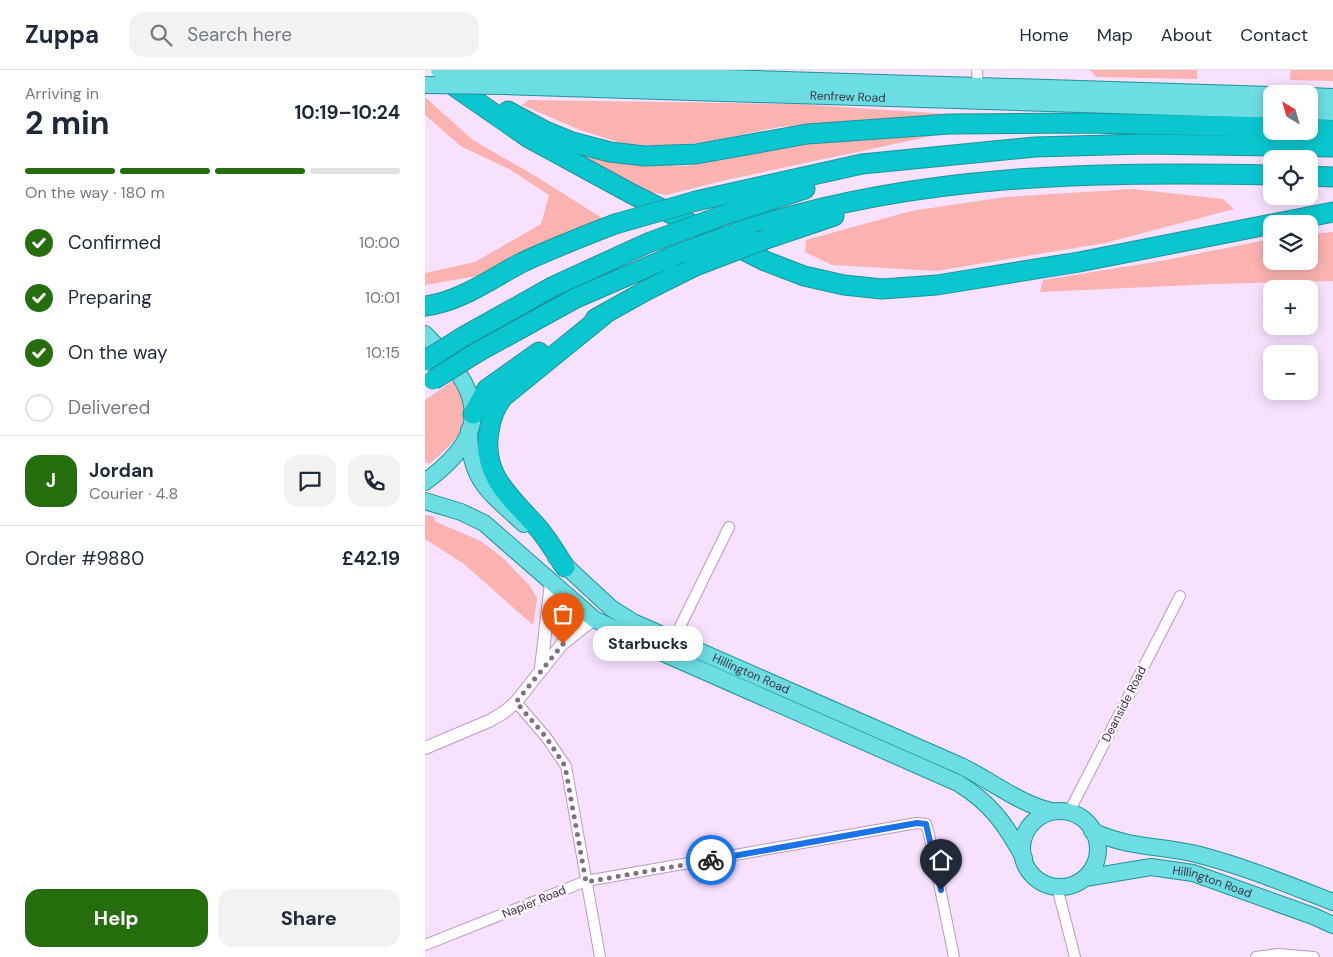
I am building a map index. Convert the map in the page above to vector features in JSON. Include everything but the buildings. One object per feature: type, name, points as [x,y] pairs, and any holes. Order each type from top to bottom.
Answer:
[{"type":"highway","points":[[433,70],[514,129],[611,184],[765,261],[804,276],[844,285],[882,289],[937,285],[1079,262],[1333,212]]},
{"type":"highway","points":[[453,70],[506,110],[552,134],[585,146],[645,156],[696,154],[807,134],[949,124],[1079,123],[1263,127]]},
{"type":"highway","points":[[1318,129],[1333,130]]},
{"type":"highway","points":[[425,306],[450,300],[523,262],[615,224],[696,201],[861,164],[1077,145],[1333,146]]},
{"type":"highway","points":[[425,361],[461,338],[554,286],[648,243],[721,216],[804,190],[862,176],[987,152]]},
{"type":"highway","points":[[429,383],[475,353],[577,298],[673,256],[747,229],[827,206],[938,187],[1008,179],[1096,174],[1263,175]]},
{"type":"highway","points":[[1318,176],[1333,177]]},
{"type":"highway","points":[[471,422],[487,389],[501,378],[562,337],[654,286],[693,267],[765,239],[834,216],[938,187]]},
{"type":"highway","points":[[565,567],[541,531],[495,478],[487,458],[487,441],[494,411],[504,396],[605,314]]},
{"type":"main road","name":"Renfrew Road","points":[[439,70],[501,79],[1263,110]]},
{"type":"main road","name":"Renfrew Road","points":[[425,85],[501,79],[978,86],[1263,95]]},
{"type":"main road","points":[[1318,96],[1333,97]]},
{"type":"main road","points":[[1318,111],[1333,112]]},
{"type":"main road","name":"Hillington Road","points":[[425,334],[463,377],[470,393],[471,458],[480,481],[565,567],[611,608],[633,622],[961,766],[1024,802],[1051,811]]},
{"type":"main road","points":[[425,482],[461,450],[471,422]]},
{"type":"main road","name":"Hillington Road","points":[[425,501],[461,512],[484,523],[593,619],[665,654],[958,783],[982,800],[1003,821],[1024,858]]},
{"type":"main road","points":[[1051,811],[1069,812],[1086,822],[1092,831],[1098,854],[1093,869],[1085,878],[1075,884],[1057,888],[1038,879],[1028,867],[1024,858],[1027,831],[1035,821],[1051,811]]},
{"type":"main road","name":"Hillington Road","points":[[1092,831],[1127,844],[1182,850],[1230,863],[1333,902]]},
{"type":"main road","name":"Hillington Road","points":[[1085,878],[1134,868],[1151,867],[1193,873],[1333,925]]},
{"type":"street","points":[[977,70],[978,86]]},
{"type":"street","points":[[674,639],[729,527]]},
{"type":"street","points":[[541,668],[551,583]]},
{"type":"street","name":"Deanside Road","points":[[1069,812],[1180,596]]},
{"type":"street","points":[[425,748],[489,722],[516,702],[541,668],[563,644],[593,619]]},
{"type":"street","points":[[516,702],[546,737],[565,766],[600,957]]},
{"type":"street","name":"Napier Road","points":[[425,945],[586,882],[917,823],[926,824],[954,957]]},
{"type":"street","points":[[1057,888],[1075,957]]},
{"type":"street","points":[[1256,957],[1278,954],[1311,956]]},
{"type":"shaded area","points":[[1090,70],[1197,70],[1197,79],[1096,77]]},
{"type":"shaded area","points":[[1291,70],[1333,70],[1333,81],[1290,80]]},
{"type":"shaded area","points":[[425,97],[473,140],[602,218],[483,275],[425,285],[425,273],[475,262],[541,224],[549,195],[509,169],[462,147],[425,115]]},
{"type":"shaded area","points":[[528,100],[797,104],[949,114],[779,127],[706,142],[669,146],[624,144],[580,130],[522,105]]},
{"type":"shaded area","points":[[932,136],[726,180],[666,195],[644,191],[551,140],[647,164],[686,166],[813,142]]},
{"type":"shaded area","points":[[1133,189],[1223,199],[1234,209],[1105,243],[936,271],[832,265],[805,252],[806,240],[911,211],[1005,197]]},
{"type":"shaded area","points":[[1333,232],[1333,281],[1263,280],[1263,283],[1040,292],[1043,280],[1161,261],[1263,241],[1263,270],[1318,270],[1318,233]]},
{"type":"shaded area","points":[[457,378],[464,392],[467,404],[463,426],[449,446],[429,464],[425,462],[425,400]]},
{"type":"shaded area","points":[[425,515],[433,516],[436,522],[481,541],[504,559],[531,587],[537,599],[533,625],[464,564],[425,539]]},
{"type":"way so far","points":[[563,644],[541,668],[516,702],[546,737],[565,766],[586,882],[711,860]]},
{"type":"place","name":"Starbucks","points":[[563,644]]},
{"type":"route","points":[[711,860],[917,823],[926,824],[941,890]]}]
